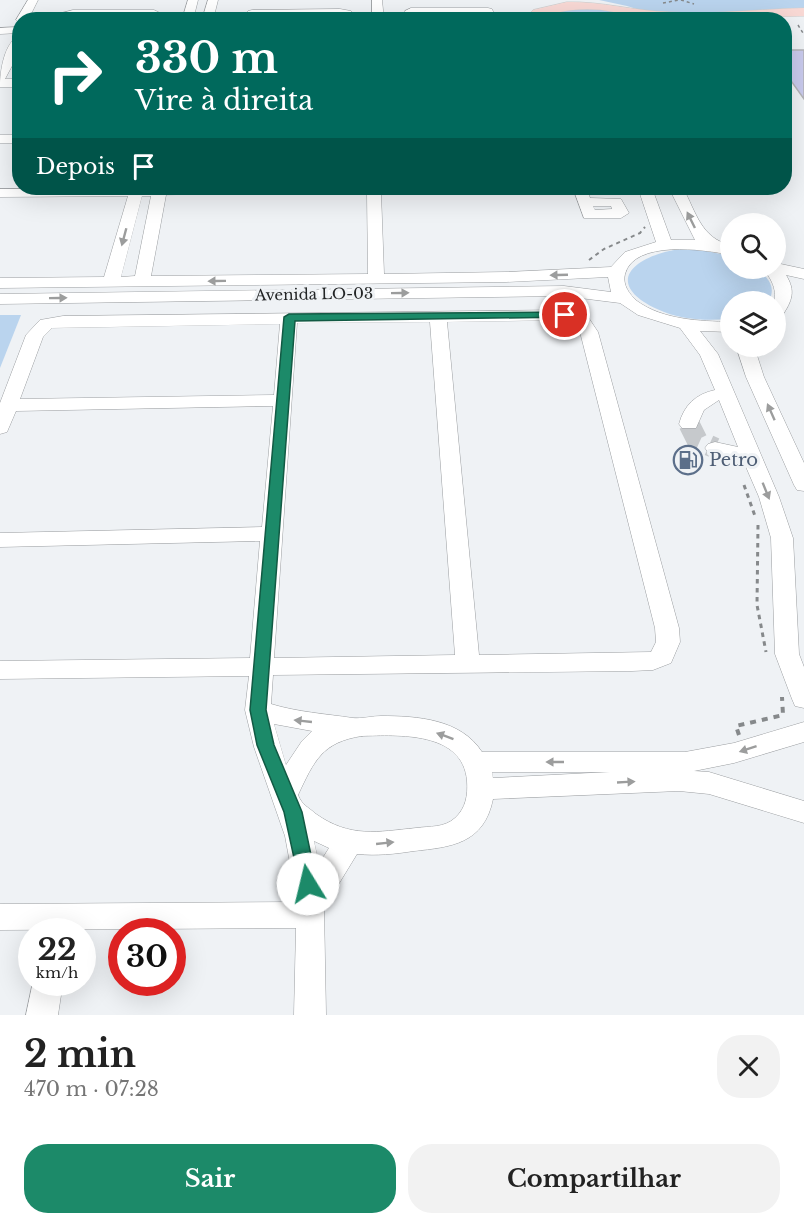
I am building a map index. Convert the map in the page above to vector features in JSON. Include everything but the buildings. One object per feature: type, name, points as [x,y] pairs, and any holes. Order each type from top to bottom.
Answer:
[{"type":"main road","points":[[538,12],[567,2],[594,2],[625,8],[633,12]]},
{"type":"street","points":[[261,12],[340,12]]},
{"type":"street","points":[[470,12],[489,12]]},
{"type":"street","points":[[0,50],[12,30]]},
{"type":"street","points":[[0,77],[12,34]]},
{"type":"street","points":[[111,282],[147,195]]},
{"type":"street","points":[[142,282],[149,195]]},
{"type":"street","points":[[375,195],[383,279]]},
{"type":"street","points":[[383,279],[389,195]]},
{"type":"street","points":[[647,195],[665,245]]},
{"type":"street","points":[[679,195],[699,236],[720,246]]},
{"type":"street","points":[[720,247],[665,245],[632,255],[620,266],[616,278],[620,292],[654,316],[687,325],[720,327]]},
{"type":"street","points":[[786,270],[804,274]]},
{"type":"street","name":"Avenida LO-03","points":[[0,283],[506,277],[618,272]]},
{"type":"street","name":"Avenida LO-03","points":[[0,299],[554,291],[591,293],[627,299]]},
{"type":"street","points":[[786,302],[804,294]]},
{"type":"street","points":[[0,428],[35,335],[46,324],[63,321],[289,317],[565,315],[580,318],[589,332],[668,635],[663,657],[653,660],[262,668],[0,670]]},
{"type":"street","points":[[438,316],[468,663]]},
{"type":"street","points":[[289,317],[258,710],[266,745],[289,803],[304,856],[309,911],[310,1015]]},
{"type":"street","points":[[687,325],[709,354],[769,497],[782,538],[787,654],[804,699]]},
{"type":"street","points":[[749,357],[755,377],[804,485]]},
{"type":"street","points":[[689,424],[691,414],[702,402],[711,396],[726,394]]},
{"type":"street","points":[[9,405],[283,400]]},
{"type":"street","points":[[715,448],[751,454]]},
{"type":"street","points":[[0,540],[271,534]]},
{"type":"street","points":[[258,710],[288,719],[349,726],[418,726],[457,741],[478,762],[483,789],[471,820],[452,836],[373,844],[332,837],[289,803]]},
{"type":"street","points":[[289,803],[297,767],[318,740],[349,726]]},
{"type":"street","points":[[478,762],[685,762],[744,750],[804,732]]},
{"type":"street","points":[[483,789],[679,780],[709,783],[804,812]]},
{"type":"street","points":[[309,911],[336,861],[351,841]]},
{"type":"street","points":[[96,922],[309,911]]},
{"type":"street","points":[[0,917],[18,919]]},
{"type":"street","points":[[42,1015],[45,996]]},
{"type":"path","points":[[659,4],[679,0]]},
{"type":"path","points":[[582,262],[640,233],[648,223]]},
{"type":"path","points":[[743,484],[758,525],[755,606],[761,639],[768,658]]},
{"type":"path","points":[[744,750],[736,726],[783,715],[782,696]]},
{"type":"shaded area","points":[[599,0],[804,0],[804,12],[646,12]]},
{"type":"shaded area","points":[[601,6],[618,12],[550,12]]},
{"type":"shaded area","points":[[697,249],[720,254],[720,279],[767,279],[772,291],[720,291],[720,320],[693,319],[657,309],[640,299],[630,289],[628,280],[631,271],[639,264],[664,252]]},
{"type":"shaded area","points":[[0,315],[21,315],[0,368]]},
{"type":"tunnel","points":[[689,424],[697,440],[715,448]]},
{"type":"place","name":"Petro","points":[[688,460]]},
{"type":"route","points":[[308,884],[293,812],[275,773],[258,710],[289,317],[565,315]]}]
